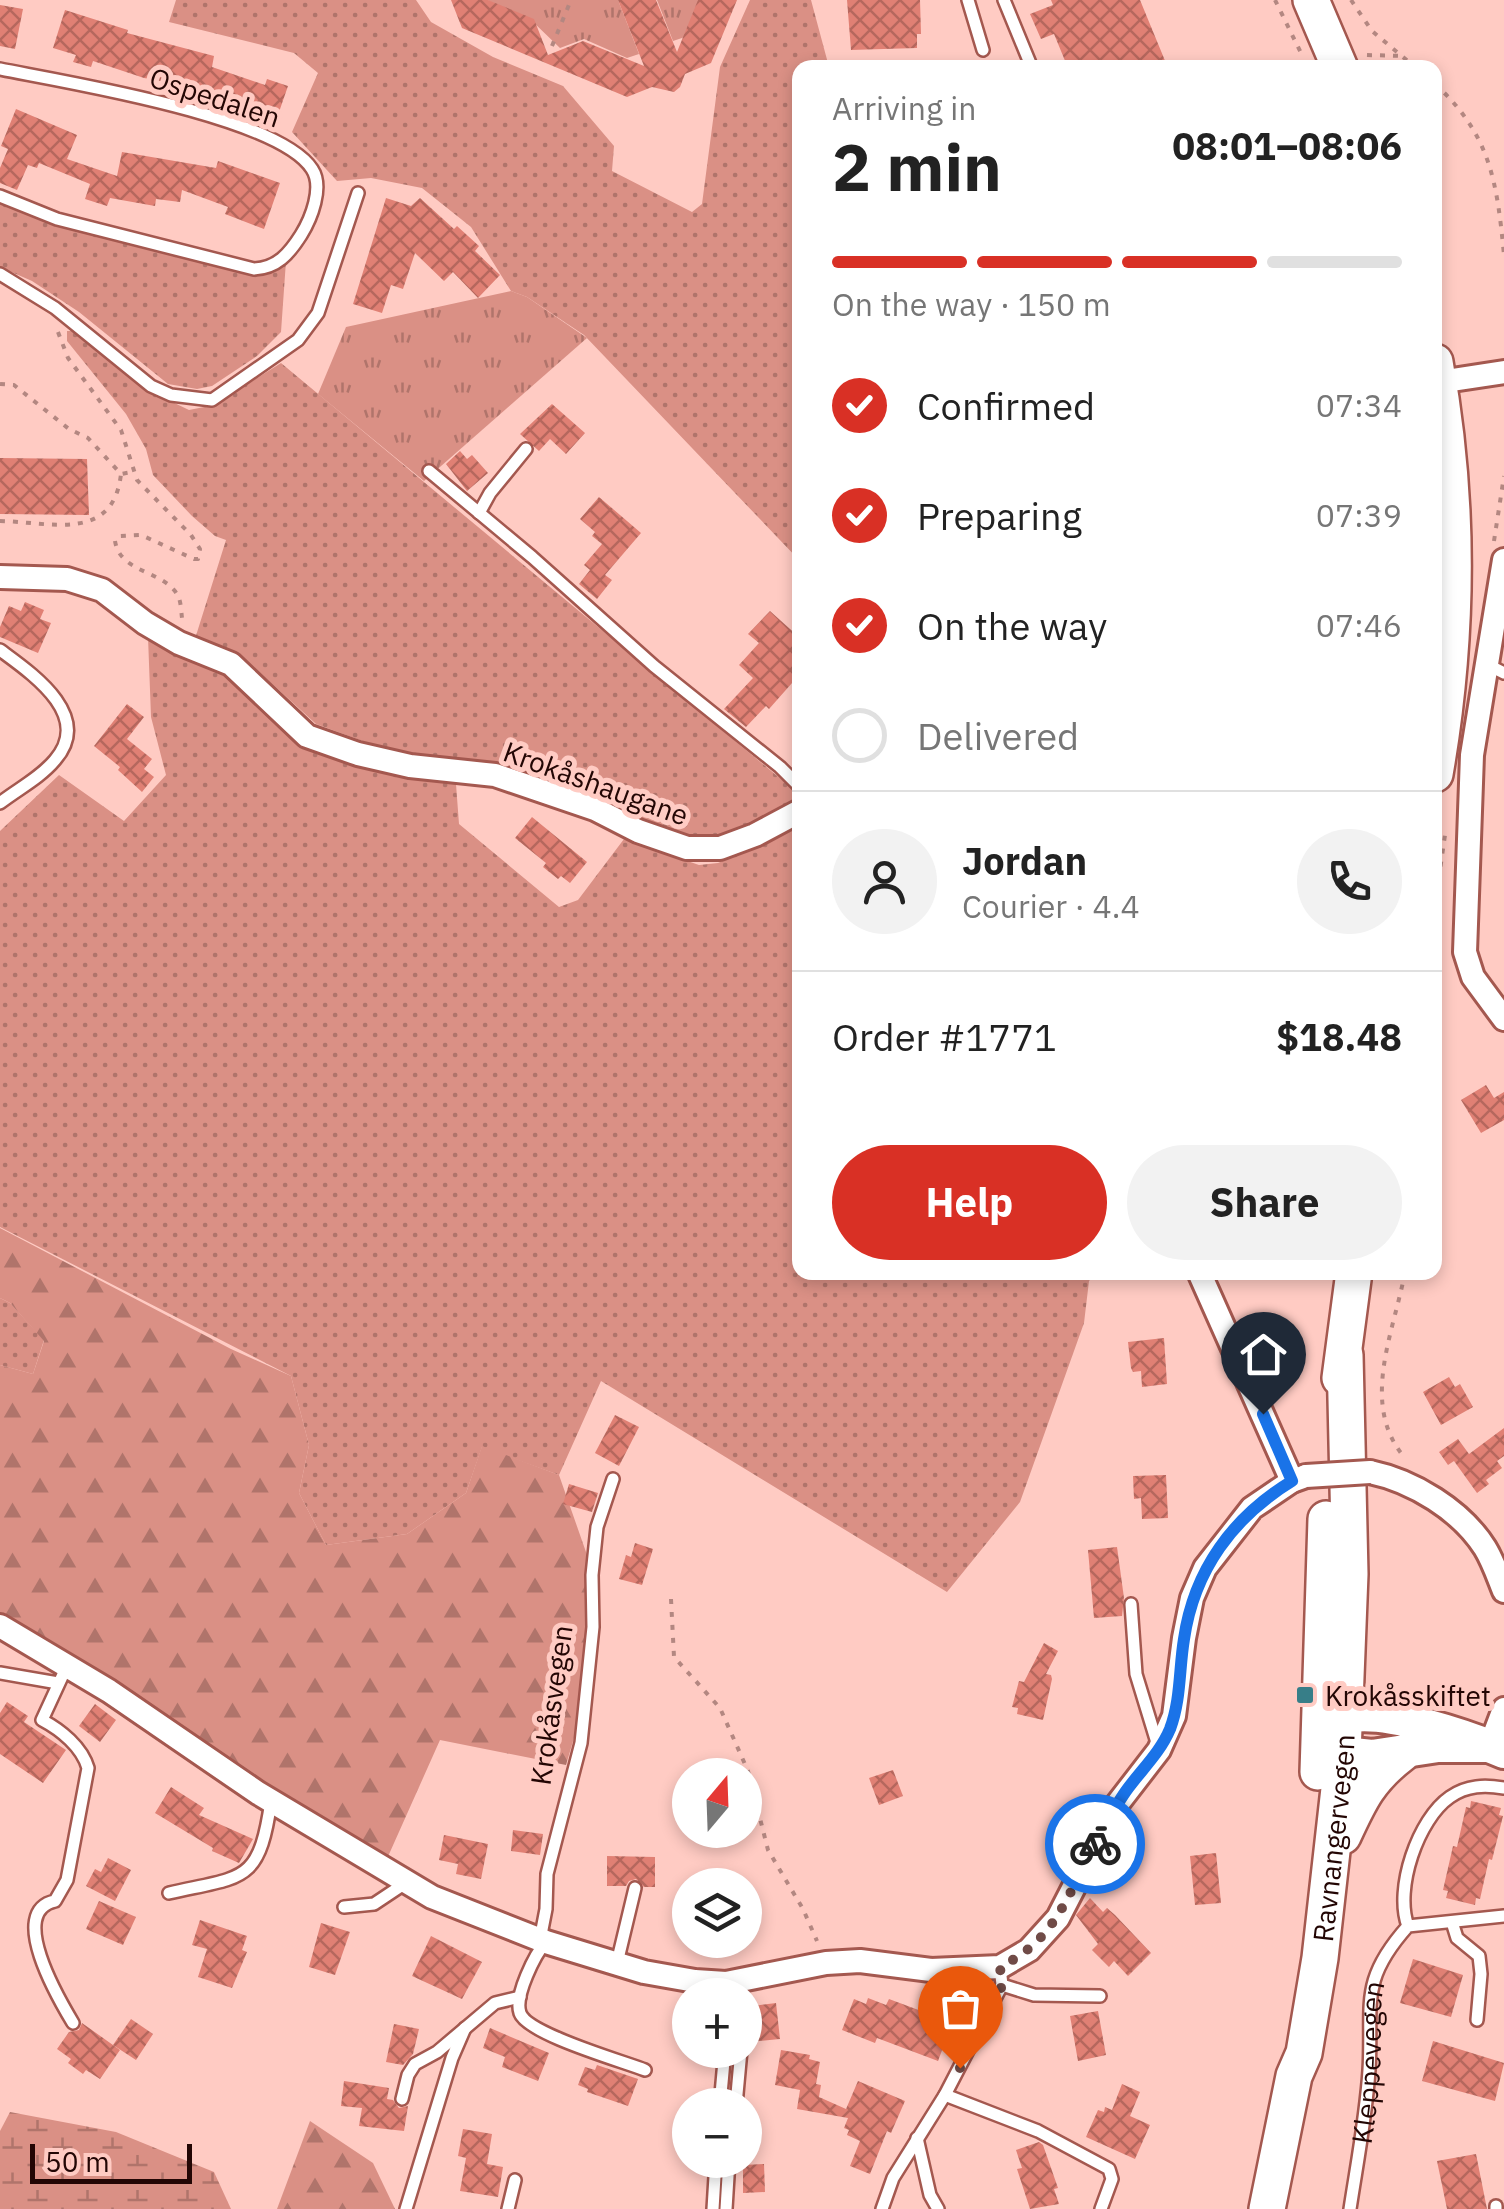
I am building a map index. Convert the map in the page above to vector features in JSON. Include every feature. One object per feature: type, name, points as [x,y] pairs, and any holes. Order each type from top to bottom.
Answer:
[{"type":"main road","points":[[1312,0],[1351,60]]},
{"type":"main road","points":[[1332,0],[1353,60]]},
{"type":"main road","points":[[1442,408],[1451,473],[1455,573],[1452,648],[1442,722]]},
{"type":"main road","name":"Ravnangervegen","points":[[1267,2209],[1294,2076],[1304,2053],[1318,1974],[1330,1864],[1336,1735],[1329,1462],[1353,1280]]},
{"type":"main road","points":[[1336,1735],[1413,1722],[1497,1749]]},
{"type":"main road","points":[[1336,1735],[1372,1756],[1438,1746],[1497,1749]]},
{"type":"main road","name":"Ravnangervegen","points":[[1294,2076],[1292,2049],[1310,1901],[1336,1735]]},
{"type":"main road","points":[[1330,1864],[1356,1804],[1373,1779],[1403,1753]]},
{"type":"street","points":[[1442,372],[1504,372]]},
{"type":"street","points":[[1504,560],[1490,667],[1472,755],[1465,952],[1473,977],[1504,1018]]},
{"type":"street","name":"Krokåshaugane","points":[[0,577],[67,579],[102,590],[178,642],[231,664],[315,740],[410,766],[495,775],[595,809],[638,831],[687,848],[707,850],[730,844],[792,815]]},
{"type":"street","points":[[1204,1280],[1299,1479]]},
{"type":"street","points":[[762,1980],[826,1964],[860,1961],[1001,1976],[1030,1950],[1058,1918],[1115,1806],[1159,1750],[1174,1716],[1192,1598],[1205,1568],[1252,1508],[1299,1479],[1370,1472],[1404,1482],[1473,1532],[1495,1554],[1504,1591]]},
{"type":"street","points":[[0,1626],[62,1676],[108,1691],[271,1801],[432,1897],[543,1941],[672,1979]]},
{"type":"street","points":[[1497,1749],[1504,1709]]},
{"type":"lane","points":[[968,0],[983,50]]},
{"type":"lane","points":[[1004,0],[1029,60]]},
{"type":"lane","name":"Ospedalen","points":[[0,69],[149,100],[258,132],[306,162],[315,172],[317,184],[305,228],[292,248],[280,262],[254,269],[57,219],[0,196]]},
{"type":"lane","points":[[0,274],[55,308],[152,386],[171,395],[212,400],[298,340],[318,313],[358,192]]},
{"type":"lane","points":[[478,513],[526,449]]},
{"type":"lane","points":[[428,471],[654,666],[792,779]]},
{"type":"lane","points":[[0,650],[49,688],[64,716],[66,729],[58,758],[0,804]]},
{"type":"lane","name":"Krokåsvegen","points":[[520,1997],[543,1941],[548,1874],[581,1742],[593,1627],[592,1575],[597,1526],[614,1478]]},
{"type":"lane","points":[[1131,1604],[1136,1674],[1159,1750]]},
{"type":"lane","points":[[0,1673],[62,1676],[42,1720],[57,1727],[72,1742],[88,1768],[67,1880],[55,1901],[36,1910],[33,1923],[47,1971],[73,2023]]},
{"type":"lane","points":[[1504,1788],[1468,1788],[1436,1808],[1415,1848],[1403,1890],[1402,1912],[1408,1926],[1504,1916]]},
{"type":"lane","points":[[169,1893],[223,1882],[248,1872],[262,1846],[271,1801]]},
{"type":"lane","points":[[344,1906],[374,1904],[406,1882]]},
{"type":"lane","points":[[617,1963],[635,1888]]},
{"type":"lane","points":[[1452,1922],[1456,1938],[1479,1956],[1477,2020]]},
{"type":"lane","name":"Kleppevegen","points":[[1350,2209],[1369,2068],[1369,1994],[1376,1968],[1388,1947],[1408,1926]]},
{"type":"lane","points":[[882,2209],[893,2178],[944,2094],[1001,1976],[1034,1995],[1100,1996]]},
{"type":"lane","points":[[402,2099],[415,2064],[437,2052],[495,2003],[520,1997],[519,2012],[532,2026],[645,2070]]},
{"type":"lane","points":[[406,2209],[452,2058],[466,2028]]},
{"type":"lane","points":[[944,2094],[1038,2131],[1110,2170],[1112,2179],[1101,2209]]},
{"type":"lane","points":[[917,2138],[930,2194],[938,2209]]},
{"type":"lane","points":[[713,2209],[715,2178]]},
{"type":"lane","points":[[726,2209],[729,2178]]},
{"type":"lane","points":[[508,2209],[515,2180]]},
{"type":"path","points":[[552,46],[571,0]]},
{"type":"path","points":[[1351,0],[1367,26],[1407,60]]},
{"type":"path","points":[[1378,60],[1402,56]]},
{"type":"path","points":[[1442,91],[1467,116],[1486,152],[1499,204],[1504,255]]},
{"type":"path","points":[[55,308],[63,347],[121,430],[130,452],[132,472],[200,549],[198,559],[194,559],[141,535],[120,536],[116,542],[117,552],[127,562],[162,580],[179,596],[183,620],[178,642]]},
{"type":"path","points":[[0,384],[14,385],[69,429],[88,438],[121,474],[119,492],[103,516],[88,524],[0,520]]},
{"type":"path","points":[[121,474],[132,472]]},
{"type":"path","points":[[1403,1280],[1386,1357],[1382,1408],[1390,1435],[1418,1474],[1422,1492]]},
{"type":"path","points":[[671,1599],[674,1656],[720,1708],[748,1771],[768,1850],[802,1909],[826,1964]]},
{"type":"green space","points":[[176,0],[416,0],[431,22],[493,57],[563,86],[614,146],[612,171],[692,212],[702,204],[720,67],[750,0],[811,0],[827,60],[792,60],[792,553],[584,335],[527,297],[511,291],[471,227],[422,188],[371,178],[337,181],[292,132],[318,73],[294,53],[169,22]]},
{"type":"green space","points":[[487,0],[618,0],[639,54],[627,58],[584,39],[560,48],[531,20]]},
{"type":"green space","points":[[657,0],[700,0],[685,37],[673,41]]},
{"type":"green space","points":[[0,202],[56,225],[260,276],[286,261],[281,332],[257,356],[212,386],[197,389],[168,384],[79,312],[32,281],[0,267]]},
{"type":"green space","points":[[511,291],[527,297],[587,338],[424,481],[318,394],[346,327]]},
{"type":"green space","points":[[67,331],[74,331],[162,397],[189,410],[214,405],[281,363],[792,788],[792,806],[751,831],[706,845],[426,764],[316,724],[256,669],[194,642],[226,540],[215,536],[192,516],[153,475],[146,449],[126,414],[67,341]]},
{"type":"green space","points":[[148,637],[244,685],[322,751],[347,763],[456,784],[459,824],[559,907],[578,900],[624,839],[699,865],[718,863],[792,831],[792,1280],[1090,1280],[1084,1323],[1020,1502],[947,1592],[601,1381],[559,1475],[482,1447],[466,1493],[407,1534],[326,1545],[299,1493],[309,1445],[291,1376],[0,1227],[0,831],[59,775],[124,821],[166,775],[151,717]]},
{"type":"green space","points":[[0,1228],[231,1349],[291,1376],[309,1445],[299,1493],[326,1545],[407,1534],[466,1493],[482,1446],[559,1475],[593,1572],[576,1731],[566,1765],[440,1740],[386,1861],[0,1623],[0,1365],[33,1374],[44,1341],[10,1303],[0,1298]]},
{"type":"green space","points":[[0,1298],[10,1303],[44,1340],[33,1374],[0,1365]]},
{"type":"green space","points":[[10,2112],[116,2132],[214,2172],[231,2209],[0,2209],[0,2131]]},
{"type":"green space","points":[[310,2121],[373,2163],[395,2209],[277,2209]]},
{"type":"building","points":[[451,0],[488,0],[534,19],[548,55],[583,41],[644,66],[618,0],[656,0],[677,52],[698,0],[737,0],[711,63],[685,74],[674,92],[652,87],[627,97],[462,28]]},
{"type":"building","points":[[847,0],[920,0],[921,34],[917,34],[917,48],[851,50]]},
{"type":"building","points":[[1051,0],[1140,0],[1165,60],[1065,60],[1054,34],[1041,39],[1030,14],[1053,5]]},
{"type":"building","points":[[0,5],[23,9],[15,49],[0,46]]},
{"type":"building","points":[[65,10],[128,30],[127,33],[214,56],[212,67],[265,85],[267,79],[288,86],[279,112],[262,106],[260,111],[188,86],[144,78],[93,61],[91,67],[73,62],[76,55],[53,48]]},
{"type":"building","points":[[16,109],[77,135],[67,159],[117,176],[122,152],[216,168],[218,161],[280,183],[264,229],[225,214],[228,207],[182,190],[180,202],[156,199],[155,206],[110,198],[107,206],[85,199],[90,184],[39,163],[37,168],[28,165],[17,190],[0,183],[0,168],[8,149],[1,146]]},
{"type":"building","points":[[386,198],[411,206],[420,198],[479,246],[475,251],[500,275],[478,298],[453,272],[444,281],[415,253],[403,289],[391,285],[382,313],[353,304]]},
{"type":"building","points":[[552,404],[585,433],[566,454],[550,439],[539,451],[520,434]]},
{"type":"building","points":[[460,451],[467,459],[472,455],[488,473],[467,491],[446,464]]},
{"type":"building","points":[[0,458],[87,459],[89,515],[0,514]]},
{"type":"building","points":[[599,497],[641,533],[605,575],[612,580],[597,599],[579,584],[590,570],[584,565],[602,544],[580,519]]},
{"type":"building","points":[[25,602],[44,610],[40,619],[51,623],[38,653],[0,637],[9,606],[21,611]]},
{"type":"building","points":[[770,611],[792,631],[792,683],[746,727],[724,709],[753,678],[739,665],[759,643],[748,634]]},
{"type":"building","points":[[127,704],[144,717],[127,739],[152,759],[144,769],[154,777],[142,792],[94,746]]},
{"type":"building","points":[[532,817],[587,862],[570,883],[543,867],[546,863],[515,838]]},
{"type":"building","points":[[1486,1085],[1494,1098],[1504,1092],[1504,1120],[1481,1133],[1461,1100]]},
{"type":"building","points":[[1164,1338],[1167,1384],[1142,1387],[1141,1371],[1133,1372],[1131,1368],[1128,1342]]},
{"type":"building","points":[[1449,1377],[1455,1387],[1460,1384],[1473,1407],[1441,1425],[1423,1392]]},
{"type":"building","points":[[615,1415],[639,1427],[619,1466],[595,1453]]},
{"type":"building","points":[[1504,1428],[1504,1456],[1497,1461],[1502,1468],[1477,1493],[1454,1461],[1448,1465],[1439,1452],[1458,1439],[1469,1454]]},
{"type":"building","points":[[1166,1475],[1168,1518],[1142,1519],[1141,1498],[1134,1499],[1133,1476]]},
{"type":"building","points":[[569,1484],[598,1493],[592,1512],[563,1504]]},
{"type":"building","points":[[635,1543],[653,1549],[642,1585],[619,1579],[626,1555],[631,1557]]},
{"type":"building","points":[[1117,1547],[1124,1598],[1122,1616],[1094,1618],[1088,1550]]},
{"type":"building","points":[[1044,1643],[1058,1651],[1046,1674],[1052,1679],[1043,1720],[1017,1714],[1018,1708],[1012,1707],[1019,1681],[1024,1682]]},
{"type":"building","points":[[7,1702],[28,1716],[24,1722],[66,1750],[43,1783],[0,1754],[0,1713]]},
{"type":"building","points":[[95,1704],[116,1720],[100,1742],[79,1726]]},
{"type":"building","points":[[893,1770],[903,1796],[879,1805],[869,1778]]},
{"type":"building","points":[[171,1787],[204,1808],[199,1815],[253,1839],[239,1863],[212,1851],[213,1848],[155,1813]]},
{"type":"building","points":[[1471,1801],[1501,1808],[1499,1815],[1503,1816],[1475,1905],[1446,1898],[1448,1891],[1443,1890],[1453,1846],[1457,1847],[1466,1807],[1470,1808]]},
{"type":"building","points":[[513,1830],[543,1834],[540,1855],[511,1851]]},
{"type":"building","points":[[444,1835],[488,1844],[481,1879],[456,1874],[458,1864],[439,1860]]},
{"type":"building","points":[[1216,1853],[1221,1903],[1195,1905],[1190,1856]]},
{"type":"building","points":[[607,1856],[655,1857],[655,1887],[644,1887],[636,1879],[626,1886],[607,1886]]},
{"type":"building","points":[[108,1858],[131,1870],[115,1901],[86,1886],[95,1869],[101,1872]]},
{"type":"building","points":[[1090,1898],[1103,1912],[1107,1908],[1115,1915],[1151,1953],[1128,1976],[1114,1961],[1109,1967],[1092,1950],[1098,1944],[1076,1915]]},
{"type":"building","points":[[99,1901],[136,1917],[123,1945],[86,1929]]},
{"type":"building","points":[[200,1920],[247,1936],[242,1950],[247,1952],[232,1988],[198,1977],[207,1949],[192,1945]]},
{"type":"building","points":[[321,1923],[350,1932],[335,1975],[309,1967]]},
{"type":"building","points":[[431,1936],[482,1962],[462,1999],[412,1976]]},
{"type":"building","points":[[1413,1959],[1463,1975],[1451,2017],[1400,2003]]},
{"type":"building","points":[[868,1998],[886,2005],[889,1999],[940,2018],[938,2024],[950,2029],[938,2061],[877,2038],[875,2043],[842,2030],[854,1999],[866,2004]]},
{"type":"building","points":[[776,2003],[780,2039],[762,2041],[762,2005]]},
{"type":"building","points":[[1098,2011],[1106,2055],[1078,2061],[1070,2016]]},
{"type":"building","points":[[131,2019],[153,2034],[136,2060],[113,2045]]},
{"type":"building","points":[[82,2023],[120,2050],[100,2079],[86,2070],[83,2074],[57,2049],[69,2032],[79,2030]]},
{"type":"building","points":[[394,2024],[419,2029],[413,2054],[403,2065],[386,2062]]},
{"type":"building","points":[[490,2028],[549,2053],[538,2081],[502,2067],[505,2057],[483,2048]]},
{"type":"building","points":[[1433,2041],[1504,2063],[1495,2101],[1422,2081]]},
{"type":"building","points":[[781,2050],[810,2055],[809,2059],[820,2062],[816,2084],[821,2085],[819,2097],[846,2109],[858,2081],[905,2101],[891,2133],[887,2131],[870,2174],[850,2166],[860,2141],[847,2135],[849,2130],[844,2128],[848,2118],[797,2109],[800,2090],[775,2085]]},
{"type":"building","points":[[597,2065],[638,2079],[628,2106],[578,2085],[585,2067],[595,2070]]},
{"type":"building","points":[[344,2081],[389,2088],[387,2099],[399,2108],[408,2106],[404,2131],[359,2126],[362,2108],[341,2106]]},
{"type":"building","points":[[1122,2084],[1140,2092],[1130,2116],[1150,2125],[1135,2159],[1086,2137],[1098,2110],[1112,2110]]},
{"type":"building","points":[[463,2129],[492,2134],[487,2164],[503,2167],[498,2197],[460,2191],[466,2158],[458,2156]]},
{"type":"building","points":[[1039,2142],[1058,2188],[1054,2189],[1059,2204],[1030,2209],[1017,2169],[1022,2168],[1016,2150]]},
{"type":"building","points":[[1476,2154],[1487,2209],[1447,2209],[1437,2161]]},
{"type":"building","points":[[762,2164],[765,2192],[743,2193],[743,2178],[762,2178]]},
{"type":"way so far","points":[[960,2068],[1004,1981],[1000,1967],[1016,1960],[1043,1938],[1058,1918],[1095,1844]]},
{"type":"place","name":"Krokåsskiftet","points":[[1305,1695]]},
{"type":"route","points":[[1095,1844],[1115,1806],[1159,1750],[1169,1730],[1192,1598],[1205,1568],[1252,1508],[1292,1481],[1263,1414]]}]
